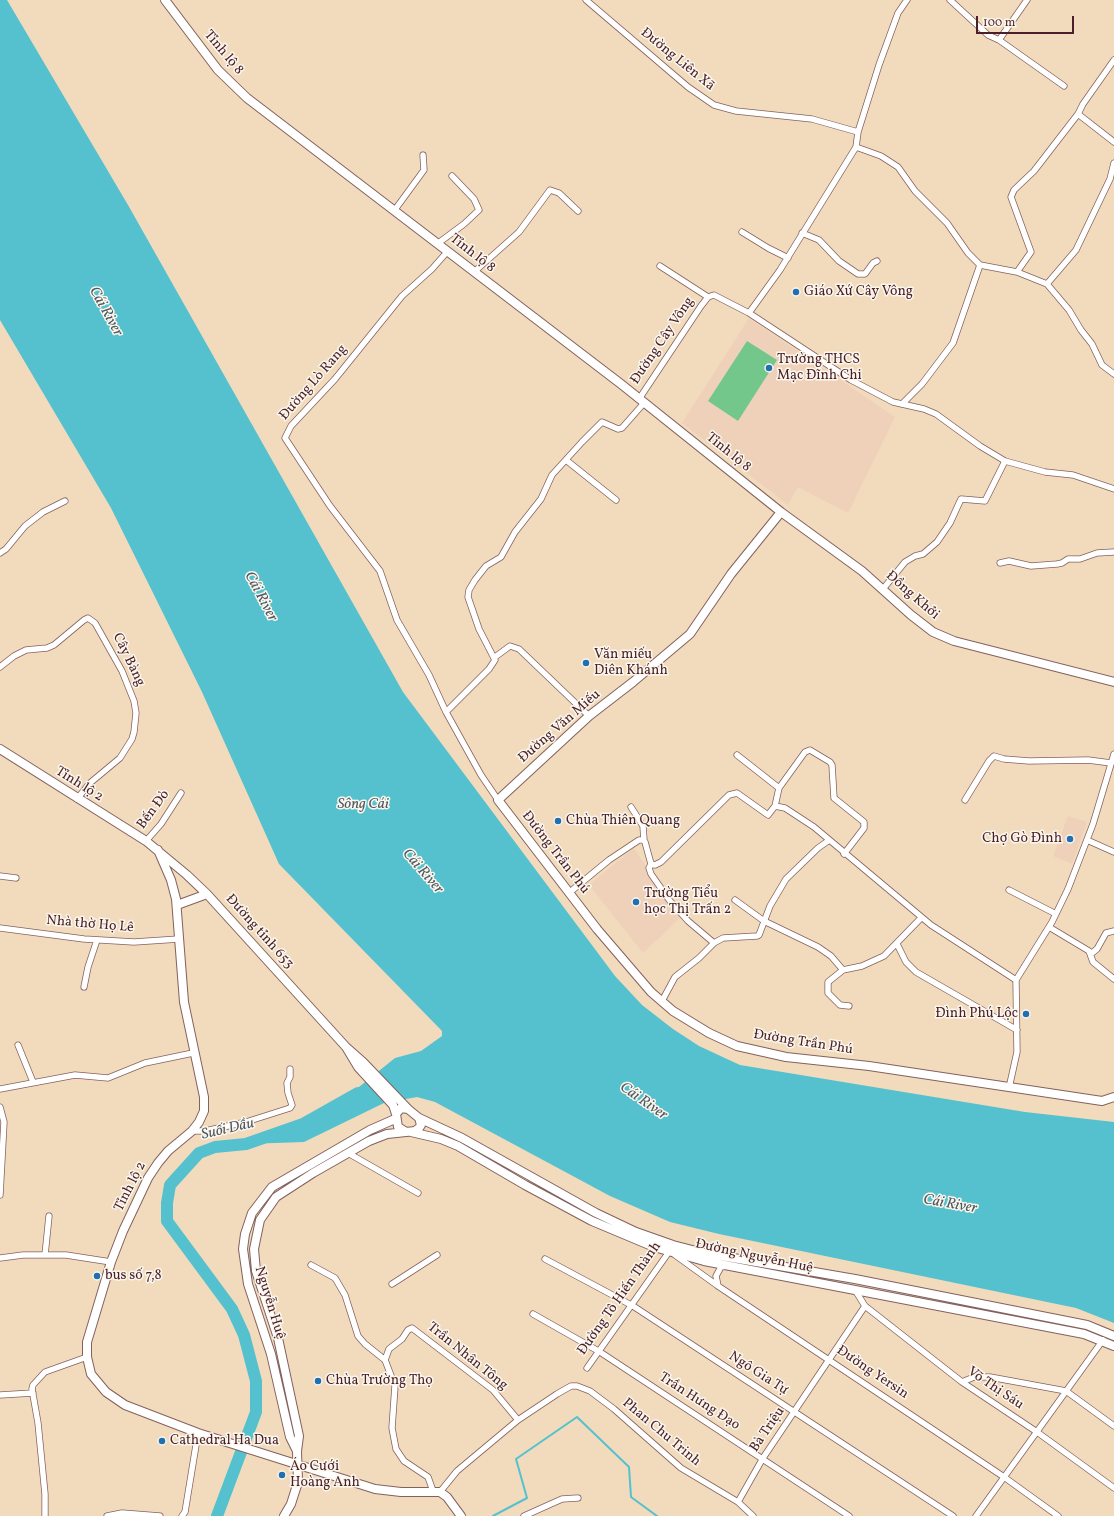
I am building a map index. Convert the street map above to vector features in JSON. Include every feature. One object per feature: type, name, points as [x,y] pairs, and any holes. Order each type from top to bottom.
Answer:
[{"type":"main road","name":"Tỉnh lộ 8","points":[[165,0],[218,70],[238,90],[642,401],[781,512]]},
{"type":"main road","name":"Đồng Khởi","points":[[781,512],[856,566],[883,588],[911,615],[942,636],[1114,682]]},
{"type":"main road","name":"Đường Văn Miếu","points":[[498,800],[589,716],[634,682],[690,634],[731,574],[781,512]]},
{"type":"main road","name":"Tỉnh lộ 2","points":[[0,749],[77,799],[146,841]]},
{"type":"main road","name":"Đường Trần Phú","points":[[498,800],[630,969],[651,992],[673,1011],[709,1033],[737,1046],[760,1052],[876,1067],[1102,1101],[1114,1097]]},
{"type":"main road","name":"Đường tỉnh 653","points":[[146,841],[207,894],[360,1064],[393,1099],[408,1109]]},
{"type":"main road","name":"Tỉnh lộ 2","points":[[158,850],[171,880],[177,905],[184,1002],[193,1053],[199,1070],[204,1111],[199,1122],[192,1131],[162,1158],[148,1178],[123,1231],[111,1262],[89,1335],[87,1357],[93,1378],[109,1395],[125,1404],[226,1443],[375,1489],[401,1492],[436,1492]]},
{"type":"main road","points":[[177,905],[207,894]]},
{"type":"main road","name":"Đường tỉnh 653","points":[[393,1099],[396,1116]]},
{"type":"main road","points":[[401,1108],[408,1109],[419,1118],[421,1125],[415,1131],[408,1132],[398,1127],[396,1116],[401,1108]]},
{"type":"main road","name":"Nguyễn Huệ","points":[[297,1451],[290,1437],[271,1354],[248,1284],[243,1249],[252,1213],[272,1187],[308,1165],[396,1116]]},
{"type":"main road","name":"Đường Nguyễn Huệ","points":[[419,1118],[462,1138],[610,1220],[672,1248],[855,1279],[1087,1325],[1114,1336]]},
{"type":"main road","name":"Nguyễn Huệ","points":[[284,1516],[291,1504],[298,1482],[299,1466],[297,1451],[299,1436],[278,1338],[256,1271],[254,1249],[260,1220],[276,1197],[313,1173],[370,1141],[387,1134],[408,1132]]},
{"type":"main road","name":"Đường Nguyễn Huệ","points":[[408,1132],[441,1139],[458,1146],[525,1186],[613,1231],[726,1265],[1084,1334],[1103,1340],[1114,1346]]},
{"type":"main road","points":[[308,1165],[313,1173]]},
{"type":"main road","points":[[525,1186],[530,1177]]},
{"type":"main road","points":[[855,1279],[855,1290]]},
{"type":"main road","points":[[436,1492],[447,1497],[461,1516]]},
{"type":"street","name":"Đường Liên Xã","points":[[586,0],[688,87],[714,105],[736,111],[812,119],[858,132]]},
{"type":"street","points":[[749,313],[788,258],[856,147],[858,132],[879,65],[898,13],[907,0]]},
{"type":"street","points":[[950,0],[988,35],[999,40],[1064,86]]},
{"type":"street","points":[[999,40],[1027,0]]},
{"type":"street","points":[[1017,272],[1031,252],[1011,197],[1014,190],[1034,171],[1078,114],[1083,104],[1114,60]]},
{"type":"street","points":[[1078,114],[1114,142]]},
{"type":"street","points":[[856,147],[881,156],[898,167],[915,192],[947,223],[968,253],[980,265],[1017,272],[1047,284],[1069,310],[1081,330],[1092,344],[1102,365],[1114,374]]},
{"type":"street","points":[[394,211],[424,170],[423,155]]},
{"type":"street","points":[[1047,284],[1076,250],[1110,179],[1114,163]]},
{"type":"street","points":[[437,244],[464,224],[479,210],[474,200],[452,176]]},
{"type":"street","points":[[474,272],[519,232],[550,190],[559,193],[578,211]]},
{"type":"street","points":[[742,232],[788,258]]},
{"type":"street","points":[[802,233],[819,240],[839,261],[858,274],[865,274],[873,263],[877,261]]},
{"type":"street","name":"Đường Lò Rang","points":[[446,712],[429,675],[398,620],[384,580],[373,562],[330,506],[285,438],[292,426],[335,379],[402,296],[432,269],[447,252]]},
{"type":"street","points":[[902,404],[922,384],[952,344],[980,265]]},
{"type":"street","points":[[660,266],[708,297]]},
{"type":"street","name":"Đường Cây Vông","points":[[566,460],[599,424],[605,423],[619,429],[642,401],[708,297],[716,296],[749,313],[851,380],[880,396],[936,414],[980,446],[1005,461],[1045,472],[1072,475],[1114,489]]},
{"type":"street","points":[[495,657],[479,629],[468,593],[486,566],[503,553],[515,532],[541,499],[549,479],[566,460],[616,500]]},
{"type":"street","points":[[883,588],[905,562],[915,556],[923,554],[937,542],[950,523],[962,499],[985,501],[1005,461]]},
{"type":"street","points":[[0,553],[6,549],[25,526],[43,512],[65,501]]},
{"type":"street","points":[[1000,563],[1009,561],[1031,566],[1057,564],[1068,559],[1080,559],[1097,552],[1114,552]]},
{"type":"street","name":"Cây Bàng","points":[[0,667],[14,656],[26,650],[47,648],[54,645],[88,618],[95,623],[122,671],[134,700],[136,713],[132,739],[120,758],[90,783],[77,799]]},
{"type":"street","points":[[498,800],[481,775],[446,712],[488,669],[495,657],[510,646],[519,649],[589,716]]},
{"type":"street","points":[[651,864],[655,865],[661,862],[729,795],[737,793],[766,814],[770,813],[775,806],[779,788],[807,751],[815,752],[830,762],[834,798],[862,820],[865,825],[844,854]]},
{"type":"street","points":[[1009,1088],[1017,1052],[1015,1008],[1016,980],[1056,914],[1087,840],[1107,782],[1114,754]]},
{"type":"street","points":[[737,755],[779,788]]},
{"type":"street","points":[[965,800],[989,760],[994,756],[1004,759],[1029,761],[1088,760],[1111,763]]},
{"type":"street","name":"Bến Đò","points":[[146,841],[161,824],[181,793]]},
{"type":"street","points":[[775,806],[785,808],[794,813],[921,918],[1016,980]]},
{"type":"street","points":[[631,807],[643,826],[644,840],[651,864],[649,868],[651,874],[670,901],[688,921],[714,943]]},
{"type":"street","points":[[570,892],[609,860],[639,840],[644,840]]},
{"type":"street","points":[[662,1001],[675,977],[693,963],[714,943],[730,937],[757,936],[761,931],[770,906],[786,879],[828,840]]},
{"type":"street","points":[[1087,840],[1114,852]]},
{"type":"street","points":[[0,876],[16,878]]},
{"type":"street","points":[[1009,890],[1056,914]]},
{"type":"street","points":[[735,900],[764,921],[818,947],[831,956],[843,970]]},
{"type":"street","points":[[849,1006],[840,1005],[828,993],[828,982],[843,970],[862,966],[890,951],[921,918]]},
{"type":"street","points":[[1049,927],[1092,954],[1094,962],[1114,979]]},
{"type":"street","name":"Nhà thờ Họ Lê","points":[[0,928],[97,940],[134,942],[179,939]]},
{"type":"street","points":[[1092,954],[1097,949],[1106,933],[1114,931]]},
{"type":"street","points":[[84,987],[88,967],[97,940]]},
{"type":"street","points":[[897,944],[906,962],[916,972],[1017,1030]]},
{"type":"street","points":[[18,1045],[33,1082]]},
{"type":"street","points":[[0,1089],[75,1075],[108,1078],[145,1063],[193,1053]]},
{"type":"street","points":[[192,1131],[205,1131],[246,1122],[290,1108],[292,1104],[288,1093],[287,1083],[290,1077],[290,1069]]},
{"type":"street","points":[[0,1107],[4,1122],[0,1195]]},
{"type":"street","points":[[348,1153],[418,1193]]},
{"type":"street","points":[[45,1255],[49,1216]]},
{"type":"street","name":"Đường Yersin","points":[[672,1248],[718,1286],[829,1358],[1004,1477],[1058,1516]]},
{"type":"street","name":"Đường Tô Hiến Thành","points":[[587,1368],[633,1306],[672,1248]]},
{"type":"street","points":[[392,1284],[437,1254]]},
{"type":"street","points":[[0,1258],[12,1256],[66,1255],[111,1262]]},
{"type":"street","name":"Ngô Gia Tự","points":[[545,1259],[633,1306],[953,1516]]},
{"type":"street","points":[[311,1265],[335,1278],[345,1295],[358,1336],[364,1344],[385,1360],[395,1386],[392,1428],[396,1449],[404,1461],[428,1477],[436,1492],[457,1471],[518,1420]]},
{"type":"street","points":[[718,1286],[716,1276],[721,1267],[726,1265]]},
{"type":"street","name":"Võ Thị Sáu","points":[[855,1290],[865,1306],[962,1382],[1037,1432],[1114,1488]]},
{"type":"street","name":"Bà Triệu","points":[[738,1502],[763,1458],[865,1306]]},
{"type":"street","name":"Trần Hưng Đạo","points":[[533,1314],[600,1352],[849,1516]]},
{"type":"street","name":"Trần Nhân Tông","points":[[385,1360],[389,1349],[402,1339],[408,1330],[412,1328],[493,1390],[518,1420]]},
{"type":"street","points":[[976,1516],[1103,1340]]},
{"type":"street","points":[[45,1516],[45,1494],[33,1385],[45,1372],[87,1357]]},
{"type":"street","points":[[962,1382],[974,1377],[990,1377],[1066,1391],[1114,1426]]},
{"type":"street","name":"Phan Chu Trinh","points":[[518,1420],[571,1386],[582,1386],[645,1436],[681,1468],[738,1502],[753,1516]]},
{"type":"street","points":[[0,1395],[33,1393]]},
{"type":"street","points":[[184,1516],[198,1433]]},
{"type":"street","points":[[524,1516],[562,1499],[578,1498]]},
{"type":"street","points":[[107,1516],[122,1513],[160,1516]]},
{"type":"shaded area","name":"Trường THCS Mạc Đĩnh Chi","points":[[749,318],[895,417],[848,513],[798,487],[788,505],[682,423]]},
{"type":"shaded area","name":"Chợ Gò Đình","points":[[1068,816],[1087,822],[1072,864],[1053,856]]},
{"type":"shaded area","name":"Trường Tiểu học Thị Trấn 2","points":[[634,848],[680,918],[643,953],[589,885]]},
{"type":"green space","points":[[747,341],[777,360],[738,421],[708,401]]},
{"type":"water","name":"Sông Cái","points":[[0,0],[7,0],[128,205],[403,692],[615,976],[642,1005],[673,1029],[699,1046],[740,1065],[1025,1112],[1114,1122],[1114,1323],[1076,1308],[719,1234],[670,1222],[610,1196],[435,1102],[417,1097],[384,1103],[304,1142],[246,1144],[300,1128],[339,1110],[344,1099],[395,1058],[421,1051],[442,1036],[442,1031],[279,864],[202,692],[111,508],[0,320]]},
{"type":"waterway","name":"Suối Dầu","points":[[217,1516],[256,1412],[256,1381],[244,1335],[232,1309],[167,1221],[167,1203],[170,1185],[199,1153],[215,1147],[246,1144],[303,1124],[358,1093]]},
{"type":"waterway","points":[[493,1516],[527,1498],[516,1459],[577,1417],[629,1467],[631,1497],[657,1516]]},
{"type":"place","name":"Giáo Xứ Cây Vông","points":[[796,292]]},
{"type":"place","name":"Trường THCS Mạc Đĩnh Chi","points":[[769,368]]},
{"type":"place","name":"Văn miếu Diên Khánh","points":[[586,663]]},
{"type":"place","name":"Chùa Thiên Quang","points":[[558,821]]},
{"type":"place","name":"Chợ Gò Đình","points":[[1070,839]]},
{"type":"place","name":"Trường Tiểu học Thị Trấn 2","points":[[636,902]]},
{"type":"place","name":"Đình Phú Lộc","points":[[1026,1014]]},
{"type":"place","name":"bus số 7,8","points":[[97,1276]]},
{"type":"place","name":"Chùa Trường Thọ","points":[[318,1381]]},
{"type":"place","name":"Cathedral Ha Dua","points":[[162,1441]]},
{"type":"place","name":"Áo Cưới Hoàng Anh","points":[[282,1475]]},
{"type":"water label","name":"Cái River","points":[[105,312]]},
{"type":"water label","name":"Cái River","points":[[260,597]]},
{"type":"water label","name":"Cái River","points":[[422,872]]},
{"type":"water label","name":"Cái River","points":[[643,1102]]},
{"type":"water label","name":"Cái River","points":[[950,1205]]}]
